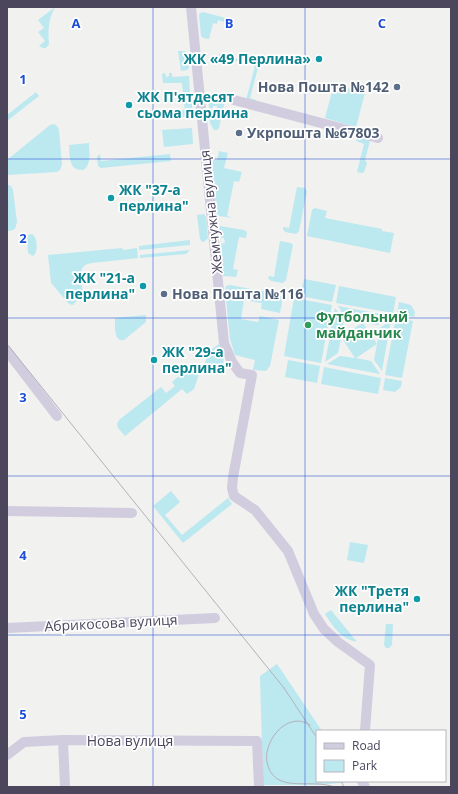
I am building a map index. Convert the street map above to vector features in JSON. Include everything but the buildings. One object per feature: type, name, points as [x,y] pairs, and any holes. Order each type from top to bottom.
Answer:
[{"type":"street","name":"Жемчужна вулиця","points":[[191,7],[224,343],[232,362],[240,373],[252,375],[233,477],[232,492],[237,498],[255,510],[288,551],[314,614],[324,629],[338,642],[370,665],[365,730]]},
{"type":"street","points":[[234,100],[378,138]]},
{"type":"street","points":[[7,351],[57,416]]},
{"type":"street","points":[[7,511],[132,513]]},
{"type":"street","name":"Абрикосова вулиця","points":[[7,628],[215,618]]},
{"type":"street","points":[[63,740],[65,787]]},
{"type":"street","name":"Нова вулиця","points":[[7,755],[24,742],[63,740],[257,741],[259,787]]},
{"type":"green space","points":[[55,7],[49,25],[49,44],[46,48],[43,48],[39,46],[45,41],[38,32],[44,28],[38,20]]},
{"type":"green space","points":[[203,12],[226,18],[224,22],[218,20],[217,24],[213,23],[209,39],[201,36],[199,15]]},
{"type":"green space","points":[[178,51],[185,51],[188,56],[189,68],[187,70],[181,71]]},
{"type":"green space","points":[[219,54],[259,64],[250,98],[256,100],[255,102],[246,100],[255,66],[219,56]]},
{"type":"green space","points":[[165,73],[166,77],[169,76],[169,73],[172,73],[172,77],[189,76],[190,93],[183,94],[182,83],[163,83],[162,74]]},
{"type":"green space","points":[[334,84],[365,93],[356,127],[325,118]]},
{"type":"green space","points":[[36,92],[39,96],[7,121],[7,115]]},
{"type":"green space","points":[[208,97],[225,101],[219,128],[217,130],[214,130],[210,123],[209,110],[213,109],[213,113],[217,113],[217,106],[209,108]]},
{"type":"green space","points":[[184,102],[192,102],[193,116],[170,118],[169,111],[185,110]]},
{"type":"green space","points":[[54,124],[59,130],[62,165],[60,170],[57,172],[7,175],[7,160],[50,125]]},
{"type":"green space","points":[[192,128],[193,144],[164,147],[162,130]]},
{"type":"green space","points":[[357,136],[370,141],[365,160],[367,163],[364,172],[362,173],[357,172],[364,144],[356,141]]},
{"type":"green space","points":[[89,143],[88,165],[83,170],[78,170],[72,165],[69,145]]},
{"type":"green space","points":[[219,151],[228,153],[224,168],[242,172],[239,182],[234,181],[227,216],[233,218],[219,216],[216,213],[211,158],[217,160]]},
{"type":"green space","points":[[100,154],[101,161],[170,154],[171,161],[101,168],[98,166],[97,157]]},
{"type":"green space","points":[[7,184],[11,186],[13,190],[17,222],[15,229],[10,231],[7,231]]},
{"type":"green space","points":[[297,187],[305,188],[307,191],[299,231],[296,234],[285,232],[283,227],[289,228]]},
{"type":"green space","points":[[315,208],[327,211],[325,218],[382,229],[382,231],[394,233],[390,253],[307,236],[312,210]]},
{"type":"green space","points":[[204,214],[206,217],[208,238],[202,242],[200,239],[197,215]]},
{"type":"green space","points":[[220,226],[244,230],[247,232],[246,238],[239,237],[233,269],[238,270],[236,277],[223,276],[219,244],[225,243],[224,238],[219,238],[218,229]]},
{"type":"green space","points":[[32,234],[36,240],[37,246],[36,252],[33,256],[28,253],[27,238],[28,235]]},
{"type":"green space","points":[[190,240],[190,245],[139,250],[139,246]]},
{"type":"green space","points":[[280,241],[291,243],[293,245],[286,280],[283,283],[271,281],[268,278],[269,276],[274,277]]},
{"type":"green space","points":[[122,248],[123,250],[137,248],[138,258],[86,265],[81,272],[81,295],[73,305],[69,304],[51,283],[48,255]]},
{"type":"green space","points":[[190,250],[186,254],[140,258],[140,255]]},
{"type":"green space","points":[[304,279],[336,285],[332,302],[300,296]]},
{"type":"green space","points":[[230,285],[278,294],[281,298],[282,302],[280,313],[261,309],[262,303],[244,300],[241,319],[258,322],[260,316],[279,320],[270,366],[266,371],[253,370],[255,360],[235,355],[230,339],[225,289],[226,286]]},
{"type":"green space","points":[[339,286],[396,297],[393,313],[336,303]]},
{"type":"green space","points":[[294,298],[332,305],[327,332],[316,330],[316,334],[326,336],[321,363],[284,356]]},
{"type":"green space","points":[[399,302],[411,305],[415,312],[414,317],[397,314]]},
{"type":"green space","points":[[338,306],[391,316],[378,325],[363,323],[377,344],[356,358],[371,361],[380,374],[327,364],[340,356],[355,358],[341,337],[362,323],[347,320]]},
{"type":"green space","points":[[335,308],[344,321],[341,335],[330,333]]},
{"type":"green space","points":[[146,315],[146,322],[124,340],[118,339],[115,318]]},
{"type":"green space","points":[[396,317],[413,321],[402,378],[385,375]]},
{"type":"green space","points":[[391,320],[382,371],[374,360],[380,328]]},
{"type":"green space","points":[[330,337],[341,339],[338,353],[325,362]]},
{"type":"green space","points":[[219,344],[224,357],[223,366],[207,367],[205,363],[208,352]]},
{"type":"green space","points":[[288,360],[320,366],[317,383],[285,377]]},
{"type":"green space","points":[[324,367],[381,378],[378,394],[321,384]]},
{"type":"green space","points":[[196,371],[199,374],[194,389],[187,394],[182,389],[125,436],[118,428],[117,424],[119,420],[161,387],[166,393],[175,386],[172,382],[184,372]]},
{"type":"green space","points":[[385,378],[402,381],[401,387],[395,392],[383,390]]},
{"type":"green space","points":[[171,491],[180,502],[165,515],[182,535],[228,498],[232,504],[183,543],[153,506]]},
{"type":"green space","points":[[350,542],[368,545],[364,563],[347,560]]},
{"type":"green space","points":[[331,610],[357,642],[346,638],[334,628],[325,614]]},
{"type":"green space","points":[[386,624],[393,624],[392,645],[389,648],[386,648],[384,645]]},
{"type":"green space","points":[[277,664],[321,730],[316,730],[316,782],[349,782],[318,785],[263,785],[260,676]]},
{"type":"tram line","points":[[7,344],[284,688],[316,736]]},
{"type":"tram line","points":[[310,725],[301,721],[293,722],[284,725],[277,731],[268,748],[268,766],[273,775],[279,780],[287,783],[316,784],[334,787]]},
{"type":"tram line","points":[[342,782],[344,787]]},
{"type":"place","name":"ЖК «49 Перлина»","points":[[319,59]]},
{"type":"place","name":"Нова Пошта №142","points":[[397,87]]},
{"type":"place","name":"ЖК П'ятдесят сьома перлина","points":[[129,105]]},
{"type":"place","name":"Укрпошта №67803","points":[[239,133]]},
{"type":"place","name":"ЖК \"37-а перлина\"","points":[[111,198]]},
{"type":"place","name":"ЖК \"21-а перлина\"","points":[[143,286]]},
{"type":"place","name":"Нова Пошта №116","points":[[164,294]]},
{"type":"place","name":"Футбольний майданчик","points":[[308,325]]},
{"type":"place","name":"ЖК \"29-а перлина\"","points":[[154,360]]},
{"type":"place","name":"ЖК \"Третя перлина\"","points":[[417,599]]}]
